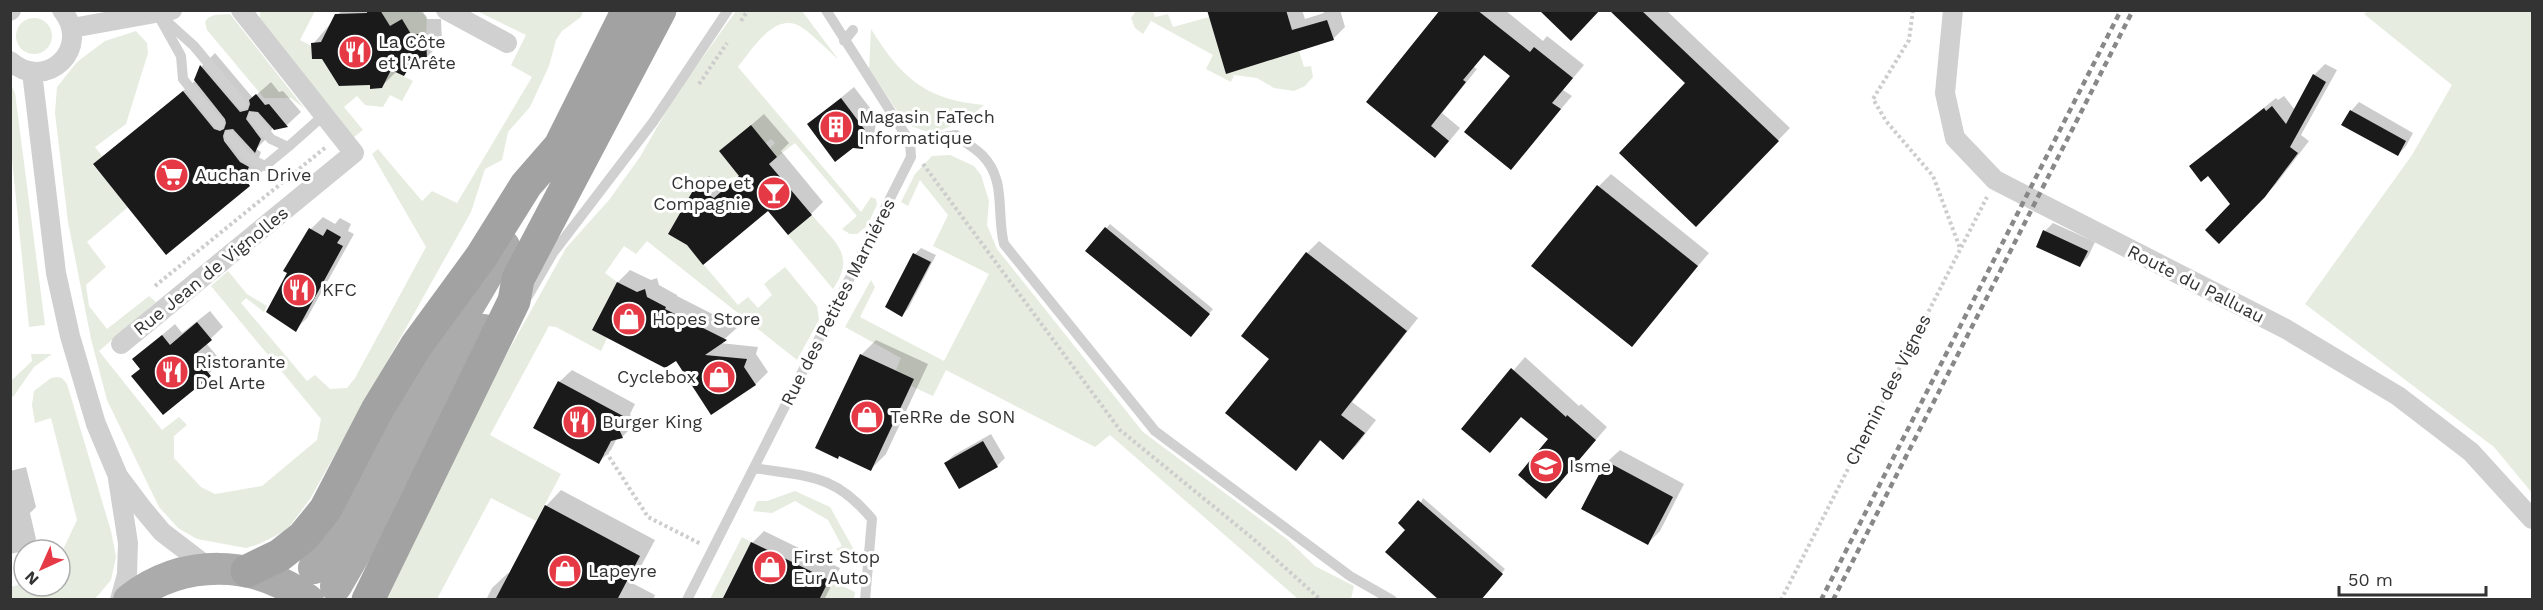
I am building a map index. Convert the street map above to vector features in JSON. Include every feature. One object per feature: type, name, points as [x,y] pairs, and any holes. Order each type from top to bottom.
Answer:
[{"type":"highway","points":[[247,571],[280,555],[303,537],[325,510],[377,410],[416,370],[416,346],[481,257],[526,185],[560,146],[628,10]]},
{"type":"highway","points":[[368,600],[514,301],[518,279],[660,10]]},
{"type":"main road","points":[[416,370],[325,577],[503,297],[518,279]]},
{"type":"main road","points":[[129,600],[162,580],[209,568],[247,571],[274,579],[308,600]]},
{"type":"street","points":[[10,61],[32,72],[48,70],[63,60],[71,46],[72,28],[62,10]]},
{"type":"street","name":"Rue Jean de Vignolles","points":[[122,344],[354,153],[241,10]]},
{"type":"street","points":[[446,10],[507,43]]},
{"type":"street","name":"Route du Palluau","points":[[1953,10],[1945,93],[1955,138],[1995,180],[2286,329],[2398,396],[2471,452],[2532,519]]},
{"type":"street","points":[[72,28],[164,12]]},
{"type":"street","points":[[32,72],[56,273],[70,336],[96,424],[118,476],[128,543],[127,574],[120,600]]},
{"type":"street","points":[[118,476],[162,532],[209,568]]},
{"type":"lane","points":[[454,420],[490,364],[553,253],[653,122],[728,10]]},
{"type":"lane","points":[[826,10],[910,142],[956,135],[982,155],[993,168],[1000,186],[1000,230],[1004,244],[1155,430],[1350,576],[1392,600]]},
{"type":"lane","points":[[164,12],[243,105]]},
{"type":"lane","points":[[164,12],[181,56],[183,79],[219,124]]},
{"type":"lane","points":[[844,41],[854,30]]},
{"type":"lane","points":[[230,136],[246,157],[265,166],[324,116]]},
{"type":"lane","points":[[253,117],[271,139],[288,147]]},
{"type":"lane","name":"Rue des Petites Marniéres","points":[[687,600],[911,157],[910,142]]},
{"type":"lane","points":[[754,468],[827,480],[855,498],[872,519],[865,600]]},
{"type":"path","points":[[735,30],[748,10]]},
{"type":"path","points":[[1913,10],[1909,40],[1873,99],[1886,121],[1933,176],[1960,249]]},
{"type":"path","points":[[696,88],[729,40]]},
{"type":"path","points":[[155,286],[340,135]]},
{"type":"path","name":"Chemin des Vignes","points":[[1781,600],[1995,180]]},
{"type":"path","points":[[606,452],[648,516],[712,549]]},
{"type":"shaded area","points":[[263,10],[315,11],[300,40],[311,46],[312,59],[322,59],[339,86],[370,85],[370,89],[382,88],[391,70],[413,81],[402,101],[390,95],[383,107],[365,105],[357,96],[344,107],[363,130],[354,137],[260,20],[260,13]]},
{"type":"shaded area","points":[[380,11],[418,11],[427,16],[426,34],[411,34],[402,19],[390,26]]},
{"type":"shaded area","points":[[477,11],[583,11],[581,17],[562,31],[556,40],[549,66],[530,107],[508,132],[502,160],[485,169],[471,212],[310,499],[287,530],[259,544],[246,548],[197,539],[178,528],[159,507],[107,400],[91,339],[68,222],[55,113],[57,87],[77,62],[105,41],[136,31],[147,43],[148,53],[126,124],[95,147],[102,156],[93,165],[128,207],[87,242],[106,267],[86,285],[89,306],[107,329],[149,296],[156,302],[99,351],[162,430],[179,417],[187,425],[174,436],[174,458],[201,487],[215,494],[262,486],[317,440],[321,419],[211,286],[228,271],[247,294],[267,306],[264,312],[246,298],[241,303],[307,381],[315,375],[330,389],[347,388],[355,378],[426,247],[372,154],[378,149],[422,201],[432,191],[457,203],[532,77],[511,65],[526,35]]},
{"type":"shaded area","points":[[736,11],[802,11],[838,59],[800,26],[786,23],[770,30],[762,37],[738,67],[861,212],[871,197],[876,199],[877,205],[867,226],[857,234],[850,234],[842,229],[857,216],[795,143],[777,157],[770,148],[775,143],[771,139],[766,143],[751,125],[719,151],[739,176],[695,187],[668,234],[687,245],[738,305],[748,297],[758,308],[772,295],[764,284],[785,267],[817,306],[819,320],[797,360],[647,241],[636,254],[624,246],[605,273],[617,282],[592,329],[607,338],[601,351],[556,327],[549,326],[490,435],[561,474],[536,521],[491,498],[437,599],[383,600],[491,382],[566,248],[609,200],[640,157],[675,96]]},
{"type":"shaded area","points":[[1136,11],[1153,11],[1155,17],[1168,14],[1173,27],[1209,17],[1226,74],[1299,51],[1304,67],[1311,66],[1313,77],[1305,86],[1294,91],[1274,88],[1257,78],[1234,75],[1231,82],[1206,69],[1213,55],[1151,21],[1143,34],[1135,28],[1131,18]]},
{"type":"shaded area","points":[[2368,11],[2532,11],[2532,493],[2494,447],[2305,304],[2412,155],[2452,85],[2364,14]]},
{"type":"shaded area","points":[[230,14],[304,108],[291,98],[264,98],[207,30],[205,22],[210,17]]},
{"type":"shaded area","points":[[34,18],[47,23],[52,36],[47,49],[34,54],[21,49],[16,36],[21,23]]},
{"type":"shaded area","points":[[871,29],[904,73],[917,83],[946,98],[984,105],[969,118],[933,134],[906,124],[869,69]]},
{"type":"shaded area","points":[[11,85],[15,93],[45,325],[29,327],[11,149]]},
{"type":"shaded area","points":[[950,155],[974,166],[981,175],[989,201],[987,225],[997,249],[1143,432],[1288,540],[1315,566],[1354,586],[1351,599],[1298,599],[1110,435],[1095,447],[946,370],[933,396],[911,386],[914,379],[896,370],[901,358],[845,327],[871,280],[875,287],[860,317],[944,361],[989,274],[933,246],[948,215],[920,180],[908,206],[901,202],[915,174],[932,156]]},
{"type":"shaded area","points":[[812,215],[835,241],[843,257],[840,277],[833,289],[788,235]]},
{"type":"shaded area","points":[[31,354],[52,354],[34,367],[13,397],[11,381],[32,361]]},
{"type":"shaded area","points":[[51,378],[62,378],[67,384],[111,531],[116,557],[111,580],[95,599],[11,599],[12,587],[12,598],[72,598],[72,538],[68,538],[77,520],[51,418],[35,423],[32,405],[34,391]]},
{"type":"shaded area","points":[[795,491],[830,507],[853,548],[845,557],[836,549],[842,546],[828,520],[795,501],[772,513],[753,511],[757,501],[767,501]]},
{"type":"shaded area","points":[[742,537],[751,542],[724,595],[732,599],[710,599]]},
{"type":"shaded area","points":[[829,580],[855,592],[854,599],[819,600]]},
{"type":"building","points":[[367,10],[380,10],[390,26],[402,19],[411,34],[426,34],[427,60],[413,60],[404,76],[391,70],[382,88],[370,89],[370,85],[339,86],[322,59],[312,59],[311,43],[321,42],[335,14],[367,13]]},
{"type":"building","points":[[1207,10],[1286,10],[1292,30],[1327,20],[1334,40],[1226,74]]},
{"type":"building","points":[[1440,10],[1477,10],[1530,52],[1534,47],[1573,78],[1552,103],[1561,109],[1511,170],[1464,132],[1510,76],[1484,55],[1463,80],[1466,82],[1431,126],[1449,141],[1435,158],[1366,102]]},
{"type":"building","points":[[1539,10],[1600,10],[1571,41]]},
{"type":"building","points":[[1609,10],[1641,10],[1779,141],[1696,227],[1619,153],[1685,83]]},
{"type":"building","name":"Auchan Drive","points":[[200,65],[240,112],[248,110],[249,100],[256,94],[265,105],[269,104],[288,127],[274,130],[258,112],[249,111],[246,119],[261,139],[255,153],[233,129],[225,130],[224,141],[240,162],[249,167],[244,177],[250,186],[166,255],[93,164],[183,91],[214,129],[220,131],[224,129],[225,119],[194,80]]},
{"type":"building","points":[[2313,74],[2326,82],[2290,147],[2298,153],[2265,197],[2219,244],[2205,230],[2230,204],[2208,176],[2201,182],[2189,166],[2264,108],[2266,111],[2272,106],[2286,124]]},
{"type":"building","name":"Magasin FaTech Informatique","points":[[841,98],[865,130],[863,149],[853,148],[835,162],[807,124]]},
{"type":"building","points":[[2350,110],[2406,141],[2398,156],[2341,125]]},
{"type":"building","points":[[751,125],[777,157],[769,164],[812,215],[788,235],[768,211],[703,265],[687,245],[668,234],[695,187],[714,198],[739,176],[719,151]]},
{"type":"building","points":[[1597,185],[1698,266],[1632,347],[1531,266]]},
{"type":"building","points":[[1105,227],[1210,314],[1191,337],[1085,251]]},
{"type":"building","name":"KFC","points":[[309,228],[323,236],[327,229],[341,237],[337,243],[343,246],[296,332],[266,312],[287,273],[283,271]]},
{"type":"building","points":[[2043,230],[2088,251],[2080,267],[2036,247]]},
{"type":"building","points":[[1306,252],[1407,331],[1341,415],[1365,433],[1343,460],[1320,440],[1296,471],[1225,413],[1269,359],[1241,336]]},
{"type":"building","points":[[913,253],[931,262],[902,317],[885,307]]},
{"type":"building","points":[[617,282],[637,292],[645,289],[647,297],[666,307],[665,309],[727,340],[705,355],[747,359],[744,367],[756,385],[711,415],[676,361],[665,368],[592,330]]},
{"type":"building","name":"Ristorante Del Arte","points":[[197,322],[212,340],[194,355],[211,376],[163,415],[131,376],[140,369],[132,359],[162,335],[170,345]]},
{"type":"building","name":"TeRRe de SON","points":[[860,354],[914,379],[871,471],[815,448]]},
{"type":"building","points":[[1511,368],[1566,417],[1567,415],[1596,440],[1546,499],[1518,475],[1548,439],[1521,417],[1490,453],[1461,429]]},
{"type":"building","name":"Burger King","points":[[558,381],[623,416],[618,427],[623,438],[611,441],[599,464],[533,428]]},
{"type":"building","points":[[983,441],[998,467],[959,489],[944,463]]},
{"type":"building","points":[[1606,461],[1673,497],[1648,545],[1581,509]]},
{"type":"building","points":[[1418,500],[1503,574],[1481,600],[1439,600],[1385,552],[1405,530],[1398,523]]},
{"type":"building","name":"Lapeyre","points":[[545,505],[640,556],[617,600],[495,600]]},
{"type":"building","name":"First Stop Eur Auto","points":[[751,542],[829,580],[819,600],[722,600]]},
{"type":"railway","points":[[1821,600],[2121,10]]},
{"type":"railway","points":[[1833,600],[2133,10]]},
{"type":"place","name":"La Côte et l’Arête","points":[[355,52]]},
{"type":"place","name":"Magasin FaTech Informatique","points":[[836,127]]},
{"type":"place","name":"Auchan Drive","points":[[172,175]]},
{"type":"place","name":"Chope et Compagnie","points":[[774,193]]},
{"type":"place","name":"KFC","points":[[299,290]]},
{"type":"place","name":"Hopes Store","points":[[629,319]]},
{"type":"place","name":"Ristorante Del Arte","points":[[172,372]]},
{"type":"place","name":"Cyclebox","points":[[719,377]]},
{"type":"place","name":"TeRRe de SON","points":[[867,417]]},
{"type":"place","name":"Burger King","points":[[579,422]]},
{"type":"place","name":"Isme","points":[[1546,466]]},
{"type":"place","name":"First Stop Eur Auto","points":[[770,567]]},
{"type":"place","name":"Lapeyre","points":[[565,571]]}]
